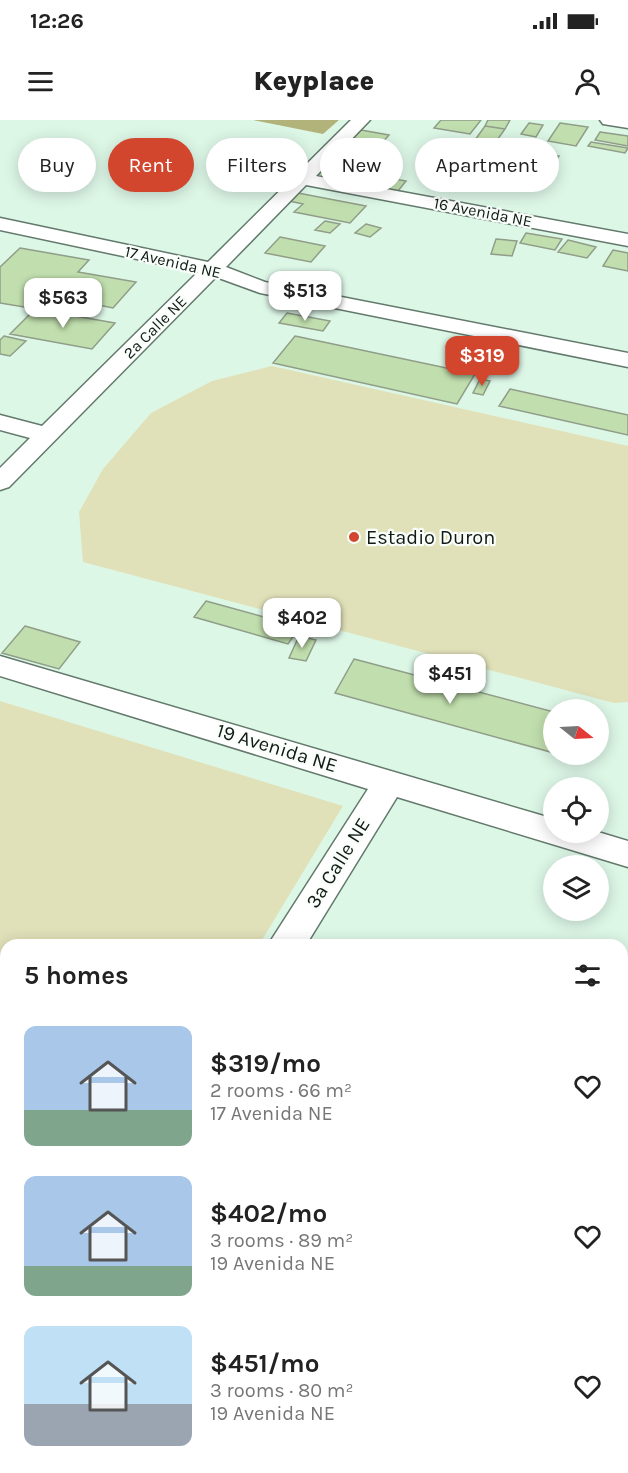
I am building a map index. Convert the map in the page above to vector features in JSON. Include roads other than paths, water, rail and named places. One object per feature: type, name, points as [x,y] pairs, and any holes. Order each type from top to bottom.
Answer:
[{"type":"street","name":"2a Calle NE","points":[[308,173],[361,120]]},
{"type":"street","points":[[609,120],[628,123]]},
{"type":"street","name":"16 Avenida NE","points":[[308,180],[628,240]]},
{"type":"street","name":"2a Calle NE","points":[[0,482],[289,192]]},
{"type":"street","name":"17 Avenida NE","points":[[0,224],[213,269],[260,287],[628,360]]},
{"type":"street","points":[[0,423],[47,435]]},
{"type":"street","name":"19 Avenida NE","points":[[0,666],[543,828]]},
{"type":"street","name":"3a Calle NE","points":[[290,939],[390,782]]},
{"type":"street","name":"19 Avenida NE","points":[[592,843],[628,854]]},
{"type":"place","name":"Estadio Duron","points":[[354,537]]}]
